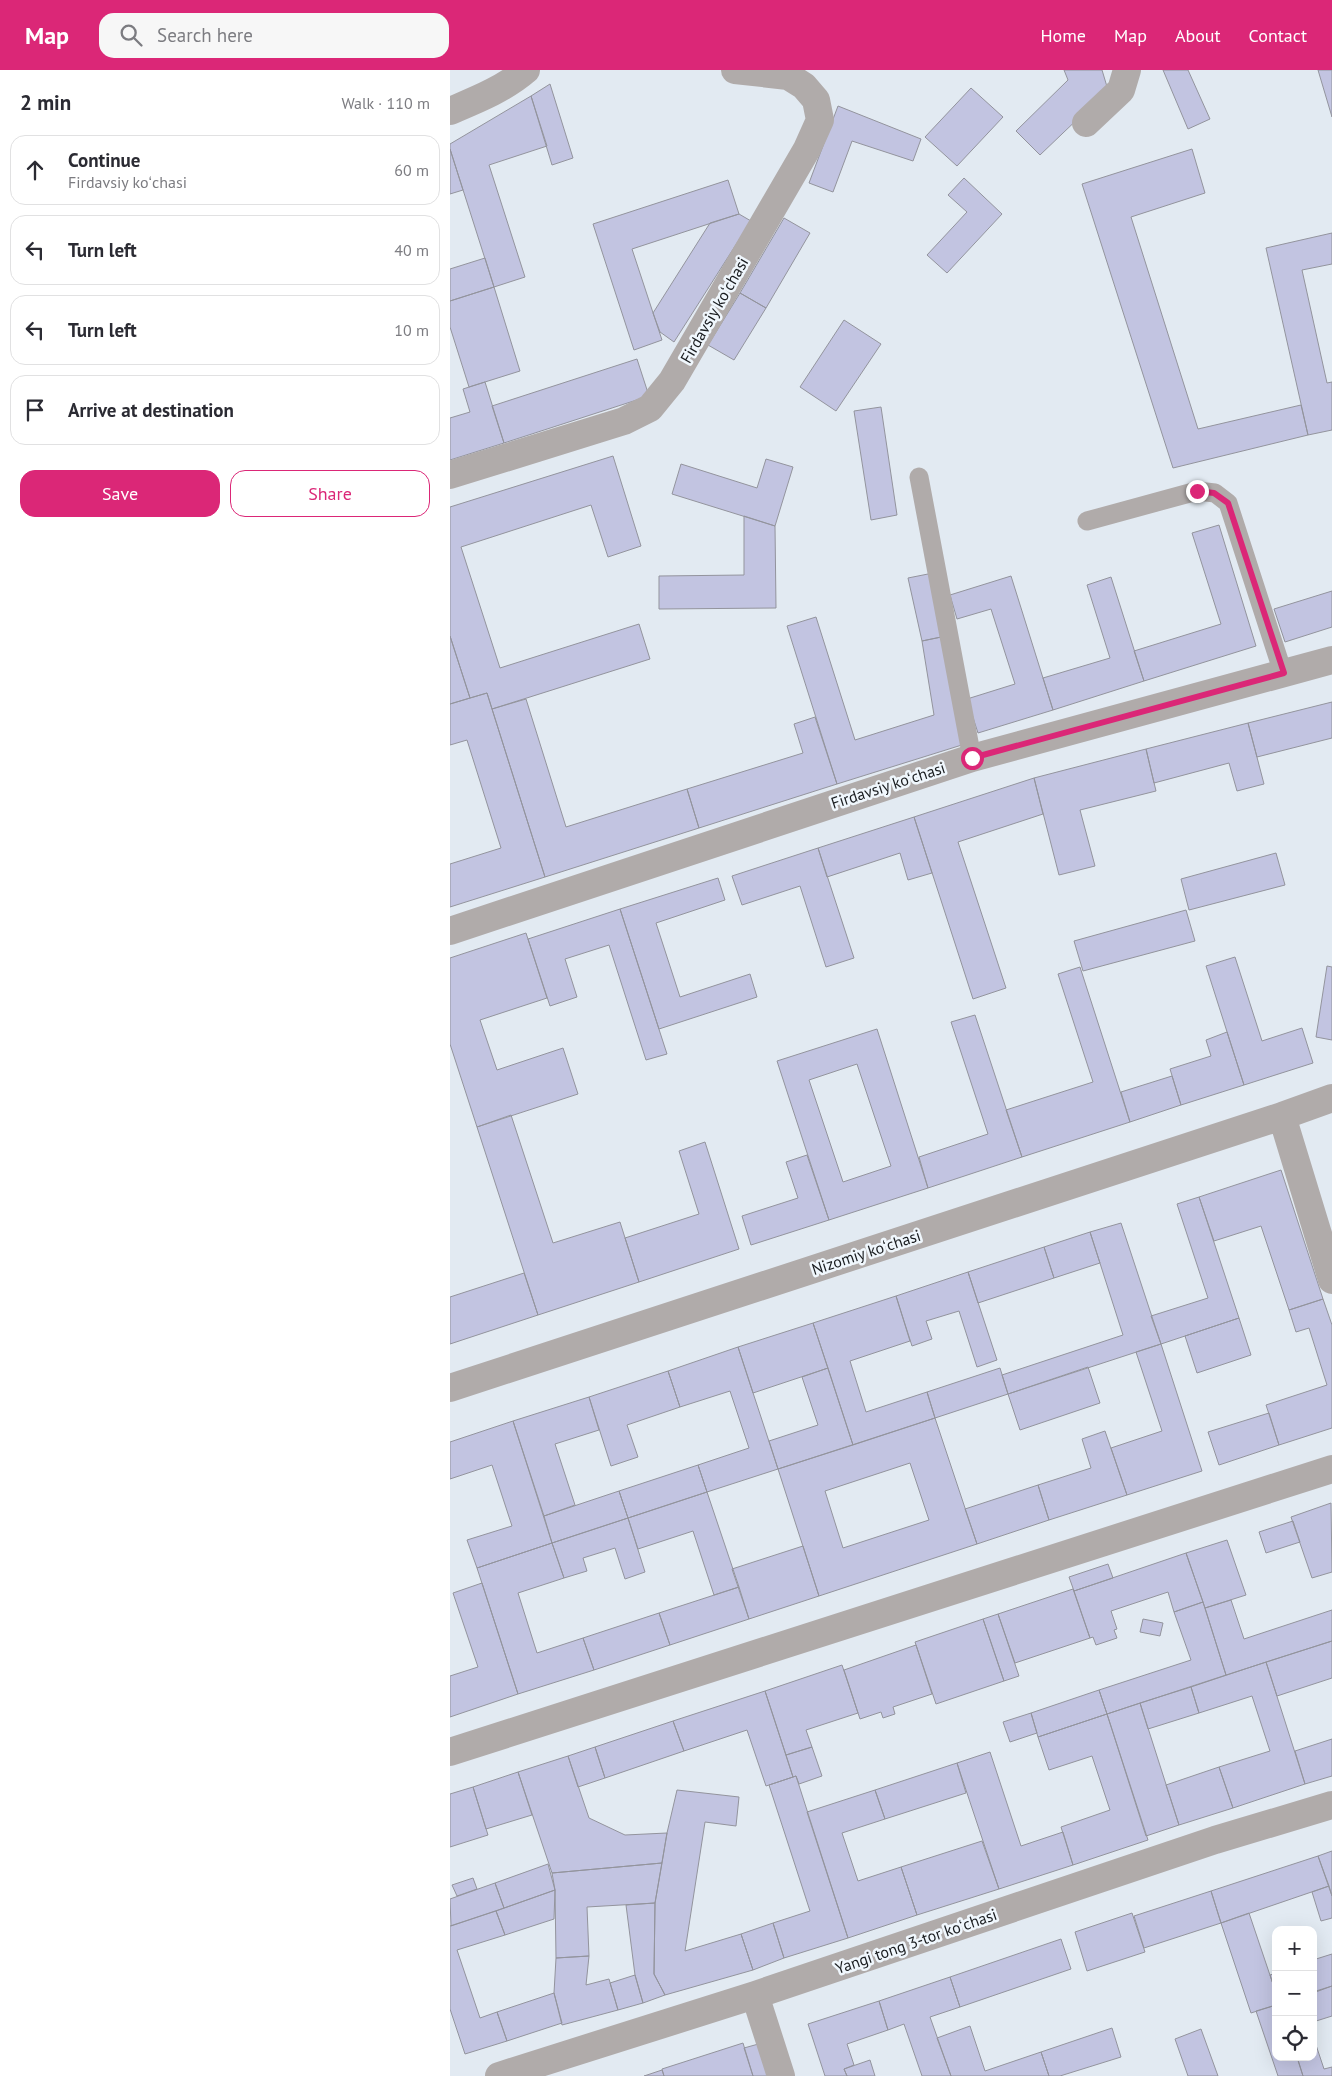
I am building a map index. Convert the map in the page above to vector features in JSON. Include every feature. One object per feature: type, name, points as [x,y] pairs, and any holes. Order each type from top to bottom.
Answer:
[{"type":"street","points":[[450,111],[478,100],[526,70]]},
{"type":"street","name":"Firdavsiy koʻchasi","points":[[450,475],[624,421],[650,408],[672,381],[808,149],[820,120],[816,100],[804,86],[788,76],[735,70]]},
{"type":"street","points":[[1086,123],[1121,90],[1127,70]]},
{"type":"street","name":"Firdavsiy koʻchasi","points":[[450,931],[972,758],[1332,660]]},
{"type":"street","name":"Nizomiy koʻchasi","points":[[450,1388],[1332,1098]]},
{"type":"street","points":[[1282,1116],[1332,1280]]},
{"type":"street","points":[[450,1752],[1332,1469]]},
{"type":"street","name":"Yangi tong 3-tor koʻchasi","points":[[500,2076],[755,1995],[1215,1840],[1332,1804]]},
{"type":"street","points":[[755,1995],[781,2076]]},
{"type":"lane","points":[[918,477],[972,758]]},
{"type":"lane","points":[[1088,521],[1197,491],[1214,493],[1228,503],[1284,673]]},
{"type":"building","points":[[1064,70],[1102,70],[1108,90],[1040,155],[1016,131],[1068,80]]},
{"type":"building","points":[[1163,70],[1188,70],[1210,119],[1188,129]]},
{"type":"building","points":[[1318,70],[1332,70],[1332,117]]},
{"type":"building","points":[[550,84],[573,158],[552,165],[531,96]]},
{"type":"building","points":[[971,88],[1003,117],[957,166],[925,137]]},
{"type":"building","points":[[531,96],[547,146],[489,165],[525,277],[494,287],[450,144]]},
{"type":"building","points":[[838,106],[921,139],[913,161],[852,141],[833,192],[809,183]]},
{"type":"building","points":[[450,149],[463,190],[450,194]]},
{"type":"building","points":[[1192,149],[1205,193],[1131,217],[1198,429],[1301,405],[1308,435],[1173,468],[1082,184]]},
{"type":"building","points":[[964,178],[1002,214],[947,273],[927,255],[967,212],[948,195]]},
{"type":"building","points":[[728,180],[739,214],[632,249],[662,340],[634,350],[593,224]]},
{"type":"building","points":[[739,214],[751,221],[674,342],[660,332],[653,313],[710,223]]},
{"type":"building","points":[[784,218],[810,233],[766,308],[740,293]]},
{"type":"building","points":[[1332,233],[1332,264],[1302,270],[1327,383],[1332,382],[1332,430],[1308,435],[1266,248]]},
{"type":"building","points":[[485,258],[494,287],[450,301],[450,269]]},
{"type":"building","points":[[494,287],[520,371],[469,387],[450,327],[450,301]]},
{"type":"building","points":[[740,293],[766,308],[734,360],[708,345]]},
{"type":"building","points":[[844,320],[881,344],[836,411],[800,387]]},
{"type":"building","points":[[637,359],[649,396],[504,443],[492,406]]},
{"type":"building","points":[[485,382],[504,443],[450,460],[450,418],[470,412],[463,389]]},
{"type":"building","points":[[881,407],[897,515],[871,520],[854,411]]},
{"type":"building","points":[[613,456],[641,546],[608,557],[591,505],[461,547],[500,668],[639,624],[650,659],[492,709],[487,693],[470,698],[450,636],[450,507]]},
{"type":"building","points":[[766,459],[793,467],[775,526],[672,494],[681,464],[757,488]]},
{"type":"building","points":[[744,516],[775,526],[776,608],[659,609],[659,576],[744,575]]},
{"type":"building","points":[[1219,525],[1256,646],[1144,681],[1134,651],[1221,624],[1192,533]]},
{"type":"building","points":[[933,573],[946,636],[922,641],[908,578]]},
{"type":"building","points":[[1011,576],[1053,710],[978,733],[967,699],[1015,684],[991,609],[957,619],[950,595]]},
{"type":"building","points":[[1111,577],[1144,681],[1053,710],[1043,678],[1110,658],[1087,585]]},
{"type":"building","points":[[1332,591],[1332,627],[1285,642],[1274,609]]},
{"type":"building","points":[[816,617],[855,740],[934,715],[922,641],[946,636],[965,744],[837,784],[787,626]]},
{"type":"building","points":[[450,636],[470,698],[450,704]]},
{"type":"building","points":[[487,693],[545,877],[450,907],[450,864],[501,848],[467,740],[450,745],[450,704]]},
{"type":"building","points":[[526,699],[566,827],[687,789],[699,828],[545,877],[492,709]]},
{"type":"building","points":[[1332,702],[1332,738],[1257,757],[1248,723]]},
{"type":"building","points":[[815,717],[837,784],[699,828],[687,789],[803,753],[794,724]]},
{"type":"building","points":[[1248,723],[1264,784],[1237,791],[1229,763],[1154,783],[1146,749]]},
{"type":"building","points":[[1146,749],[1156,791],[1080,810],[1095,866],[1059,875],[1034,778]]},
{"type":"building","points":[[1034,778],[1043,814],[958,842],[1006,988],[973,999],[914,817]]},
{"type":"building","points":[[914,817],[932,873],[908,880],[900,853],[827,877],[818,848]]},
{"type":"building","points":[[818,848],[854,958],[826,967],[800,886],[742,905],[732,876]]},
{"type":"building","points":[[1276,853],[1285,885],[1189,910],[1181,879]]},
{"type":"building","points":[[718,878],[725,900],[656,923],[680,997],[750,974],[757,997],[659,1029],[620,909]]},
{"type":"building","points":[[620,909],[667,1054],[646,1060],[609,945],[565,959],[577,997],[550,1006],[528,939]]},
{"type":"building","points":[[1186,910],[1195,941],[1083,971],[1074,941]]},
{"type":"building","points":[[526,933],[547,998],[480,1020],[497,1070],[563,1048],[578,1094],[477,1127],[450,1044],[450,958]]},
{"type":"building","points":[[1235,957],[1262,1041],[1302,1028],[1313,1063],[1244,1085],[1206,966]]},
{"type":"building","points":[[1327,966],[1332,967],[1332,1040],[1316,1037]]},
{"type":"building","points":[[1080,967],[1130,1122],[1022,1157],[1006,1110],[1093,1082],[1058,974]]},
{"type":"building","points":[[975,1015],[1022,1157],[928,1188],[919,1157],[988,1134],[951,1022]]},
{"type":"building","points":[[877,1029],[928,1188],[829,1220],[777,1061]],"holes":[[[857,1064],[891,1166],[843,1182],[809,1080]]]},
{"type":"building","points":[[1227,1032],[1244,1085],[1181,1105],[1170,1069],[1211,1056],[1206,1040]]},
{"type":"building","points":[[1172,1076],[1181,1105],[1130,1122],[1121,1092]]},
{"type":"building","points":[[511,1115],[553,1243],[620,1222],[639,1282],[538,1315],[477,1127]]},
{"type":"building","points":[[705,1142],[739,1249],[639,1282],[625,1238],[699,1214],[679,1151]]},
{"type":"building","points":[[807,1155],[829,1220],[751,1245],[742,1216],[798,1198],[786,1162]]},
{"type":"building","points":[[1281,1170],[1323,1299],[1289,1310],[1261,1226],[1214,1241],[1199,1197]]},
{"type":"building","points":[[1199,1197],[1239,1318],[1161,1344],[1151,1316],[1208,1298],[1177,1204]]},
{"type":"building","points":[[1121,1223],[1161,1344],[1008,1394],[1002,1375],[1123,1335],[1090,1232]]},
{"type":"building","points":[[1090,1232],[1100,1263],[1054,1278],[1044,1247]]},
{"type":"building","points":[[1044,1247],[1054,1278],[978,1303],[968,1272]]},
{"type":"building","points":[[968,1272],[997,1360],[977,1367],[959,1311],[926,1321],[932,1339],[912,1346],[896,1296]]},
{"type":"building","points":[[524,1273],[538,1315],[450,1344],[450,1297]]},
{"type":"building","points":[[896,1296],[910,1341],[850,1361],[866,1412],[927,1392],[935,1418],[853,1445],[813,1323]]},
{"type":"building","points":[[1323,1299],[1332,1325],[1332,1428],[1279,1445],[1266,1405],[1327,1385],[1309,1328],[1296,1332],[1289,1310]]},
{"type":"building","points":[[1239,1318],[1251,1355],[1197,1373],[1185,1336]]},
{"type":"building","points":[[813,1323],[828,1368],[753,1393],[738,1347]]},
{"type":"building","points":[[1161,1344],[1202,1471],[1127,1495],[1111,1448],[1162,1431],[1136,1352]]},
{"type":"building","points":[[738,1347],[778,1469],[707,1492],[698,1465],[749,1448],[730,1391],[680,1407],[668,1371]]},
{"type":"building","points":[[1088,1367],[1100,1403],[1020,1430],[1008,1394]]},
{"type":"building","points":[[828,1368],[853,1445],[778,1469],[769,1441],[818,1425],[802,1377]]},
{"type":"building","points":[[1000,1368],[1008,1394],[935,1418],[927,1392]]},
{"type":"building","points":[[668,1371],[680,1407],[627,1425],[638,1457],[611,1466],[589,1397]]},
{"type":"building","points":[[589,1397],[599,1430],[555,1444],[575,1505],[544,1516],[513,1421]]},
{"type":"building","points":[[1269,1413],[1279,1445],[1219,1465],[1208,1432]]},
{"type":"building","points":[[935,1418],[977,1544],[819,1596],[778,1469]],"holes":[[[910,1463],[929,1520],[843,1548],[825,1491]]]},
{"type":"building","points":[[513,1421],[552,1543],[477,1568],[467,1540],[512,1526],[492,1465],[450,1479],[450,1442]]},
{"type":"building","points":[[1105,1431],[1127,1495],[1049,1520],[1038,1485],[1091,1468],[1082,1439]]},
{"type":"building","points":[[698,1465],[707,1492],[628,1518],[619,1491]]},
{"type":"building","points":[[1038,1485],[1049,1520],[977,1544],[965,1509]]},
{"type":"building","points":[[619,1491],[628,1518],[552,1543],[544,1516]]},
{"type":"building","points":[[707,1492],[739,1587],[714,1595],[693,1531],[638,1549],[628,1518]]},
{"type":"building","points":[[1331,1503],[1332,1572],[1312,1578],[1291,1517]]},
{"type":"building","points":[[628,1518],[645,1572],[625,1579],[615,1548],[583,1558],[587,1571],[564,1578],[552,1543]]},
{"type":"building","points":[[1293,1521],[1300,1542],[1266,1553],[1259,1532]]},
{"type":"building","points":[[1227,1540],[1246,1595],[1205,1608],[1186,1553]]},
{"type":"building","points":[[552,1543],[564,1578],[518,1593],[537,1653],[583,1638],[594,1670],[518,1694],[477,1568]]},
{"type":"building","points":[[803,1546],[819,1596],[749,1619],[732,1569]]},
{"type":"building","points":[[1186,1553],[1203,1602],[1174,1612],[1168,1592],[1111,1611],[1117,1629],[1114,1630],[1117,1638],[1096,1645],[1093,1637],[1090,1638],[1074,1591]]},
{"type":"building","points":[[1108,1564],[1113,1578],[1074,1591],[1069,1577]]},
{"type":"building","points":[[482,1583],[518,1694],[450,1717],[450,1676],[478,1667],[453,1593]]},
{"type":"building","points":[[739,1587],[749,1619],[670,1645],[659,1613]]},
{"type":"building","points":[[1073,1589],[1090,1638],[1015,1663],[998,1614]]},
{"type":"building","points":[[1231,1600],[1244,1639],[1332,1610],[1332,1641],[1226,1675],[1205,1608]]},
{"type":"building","points":[[1203,1602],[1226,1675],[1107,1714],[1099,1690],[1191,1660],[1174,1612]]},
{"type":"building","points":[[659,1613],[670,1645],[594,1670],[583,1638]]},
{"type":"building","points":[[998,1614],[1019,1676],[1004,1681],[983,1619]]},
{"type":"building","points":[[983,1619],[1004,1681],[936,1704],[915,1642]]},
{"type":"building","points":[[1143,1619],[1163,1623],[1160,1636],[1140,1632]]},
{"type":"building","points":[[1332,1641],[1332,1678],[1277,1696],[1266,1662]]},
{"type":"building","points":[[916,1645],[932,1694],[893,1707],[895,1714],[883,1718],[881,1712],[860,1719],[844,1670]]},
{"type":"building","points":[[1266,1662],[1305,1784],[1233,1808],[1219,1767],[1270,1751],[1252,1696],[1199,1713],[1191,1687]]},
{"type":"building","points":[[842,1665],[858,1713],[806,1730],[812,1747],[786,1755],[765,1691]]},
{"type":"building","points":[[1191,1687],[1199,1713],[1148,1729],[1140,1703]]},
{"type":"building","points":[[1099,1690],[1107,1714],[1038,1737],[1031,1713]]},
{"type":"building","points":[[765,1691],[793,1777],[766,1786],[747,1730],[684,1751],[673,1721]]},
{"type":"building","points":[[1140,1703],[1179,1825],[1146,1836],[1107,1714]]},
{"type":"building","points":[[1031,1713],[1037,1733],[1010,1742],[1003,1722]]},
{"type":"building","points":[[1107,1714],[1148,1840],[1073,1865],[1061,1827],[1110,1810],[1092,1756],[1049,1770],[1038,1737]]},
{"type":"building","points":[[673,1721],[684,1751],[605,1778],[595,1747]]},
{"type":"building","points":[[1332,1739],[1332,1776],[1305,1784],[1295,1751]]},
{"type":"building","points":[[595,1747],[605,1778],[578,1787],[568,1756]]},
{"type":"building","points":[[812,1747],[822,1776],[799,1784],[796,1776],[793,1777],[786,1755]]},
{"type":"building","points":[[990,1752],[1021,1846],[1063,1832],[1073,1865],[999,1889],[957,1763]]},
{"type":"building","points":[[568,1756],[589,1818],[625,1835],[667,1833],[662,1863],[552,1873],[518,1772]]},
{"type":"building","points":[[957,1763],[966,1793],[885,1819],[875,1790]]},
{"type":"building","points":[[1219,1767],[1233,1808],[1179,1825],[1166,1785]]},
{"type":"building","points":[[518,1772],[532,1815],[486,1829],[473,1787]]},
{"type":"building","points":[[796,1776],[848,1938],[784,1958],[773,1923],[810,1911],[769,1785]]},
{"type":"building","points":[[473,1787],[488,1835],[450,1847],[450,1794]]},
{"type":"building","points":[[677,1790],[739,1797],[736,1826],[705,1822],[685,1951],[741,1934],[753,1970],[665,1995],[654,1974],[655,1903],[667,1833]]},
{"type":"building","points":[[875,1790],[885,1819],[842,1833],[858,1881],[901,1867],[917,1915],[848,1938],[807,1812]]},
{"type":"building","points":[[982,1841],[999,1889],[917,1915],[901,1867]]},
{"type":"building","points":[[1332,1851],[1332,1896],[1318,1856]]},
{"type":"building","points":[[1318,1856],[1329,1886],[1221,1923],[1211,1891]]},
{"type":"building","points":[[662,1863],[655,1903],[587,1907],[589,1956],[556,1958],[555,1890],[552,1873]]},
{"type":"building","points":[[548,1864],[555,1890],[504,1908],[495,1883]]},
{"type":"building","points":[[473,1878],[477,1889],[457,1896],[452,1885]]},
{"type":"building","points":[[495,1883],[504,1908],[451,1926],[450,1899]]},
{"type":"building","points":[[1329,1886],[1332,1896],[1332,1918],[1321,1921],[1312,1892]]},
{"type":"building","points":[[555,1890],[554,1919],[505,1935],[496,1911]]},
{"type":"building","points":[[1211,1891],[1221,1923],[1144,1948],[1134,1916]]},
{"type":"building","points":[[655,1903],[654,1974],[665,1995],[643,2003],[635,1975],[626,1905]]},
{"type":"building","points":[[496,1911],[505,1935],[457,1950],[480,2018],[497,2012],[507,2041],[465,2054],[450,2009],[450,1926]]},
{"type":"building","points":[[1132,1913],[1145,1952],[1087,1971],[1075,1932]]},
{"type":"building","points":[[1249,1913],[1272,1981],[1272,2006],[1251,2013],[1221,1923]]},
{"type":"building","points":[[773,1923],[784,1958],[753,1970],[741,1934]]},
{"type":"building","points":[[1061,1939],[1071,1969],[960,2007],[950,1977]]},
{"type":"building","points":[[1332,1954],[1332,1986],[1317,1991],[1317,1971],[1317,1959]]},
{"type":"building","points":[[589,1956],[586,1985],[609,1979],[618,2010],[562,2025],[554,1993],[556,1958]]},
{"type":"building","points":[[635,1975],[643,2003],[618,2010],[610,1983]]},
{"type":"building","points":[[950,1977],[960,2007],[930,2017],[951,2076],[922,2076],[904,2024],[888,2030],[879,2001]]},
{"type":"building","points":[[1332,1986],[1332,2016],[1317,2021],[1317,2016],[1317,1992]]},
{"type":"building","points":[[554,1993],[562,2023],[507,2041],[497,2012]]},
{"type":"building","points":[[879,2001],[888,2030],[847,2044],[854,2065],[844,2069],[847,2076],[825,2076],[808,2024]]},
{"type":"building","points":[[1272,2006],[1272,2058],[1256,2011]]},
{"type":"building","points":[[970,2026],[985,2071],[1041,2052],[1049,2076],[951,2076],[937,2038]]},
{"type":"building","points":[[1112,2028],[1121,2057],[1060,2076],[1049,2076],[1041,2052]]},
{"type":"building","points":[[1201,2029],[1218,2076],[1188,2076],[1175,2039]]},
{"type":"building","points":[[743,2043],[753,2076],[664,2076],[662,2069]]},
{"type":"building","points":[[762,2043],[772,2076],[753,2076],[744,2048]]},
{"type":"building","points":[[1317,2048],[1324,2069],[1332,2067],[1332,2076],[1303,2076],[1298,2061],[1317,2061]]},
{"type":"building","points":[[870,2060],[875,2076],[847,2076],[844,2069]]},
{"type":"building","points":[[1273,2061],[1298,2061],[1303,2076],[1278,2076]]},
{"type":"building","points":[[662,2070],[664,2076],[644,2076]]},
{"type":"route","points":[[972,758],[1284,673],[1228,503],[1214,493],[1197,491]]}]
